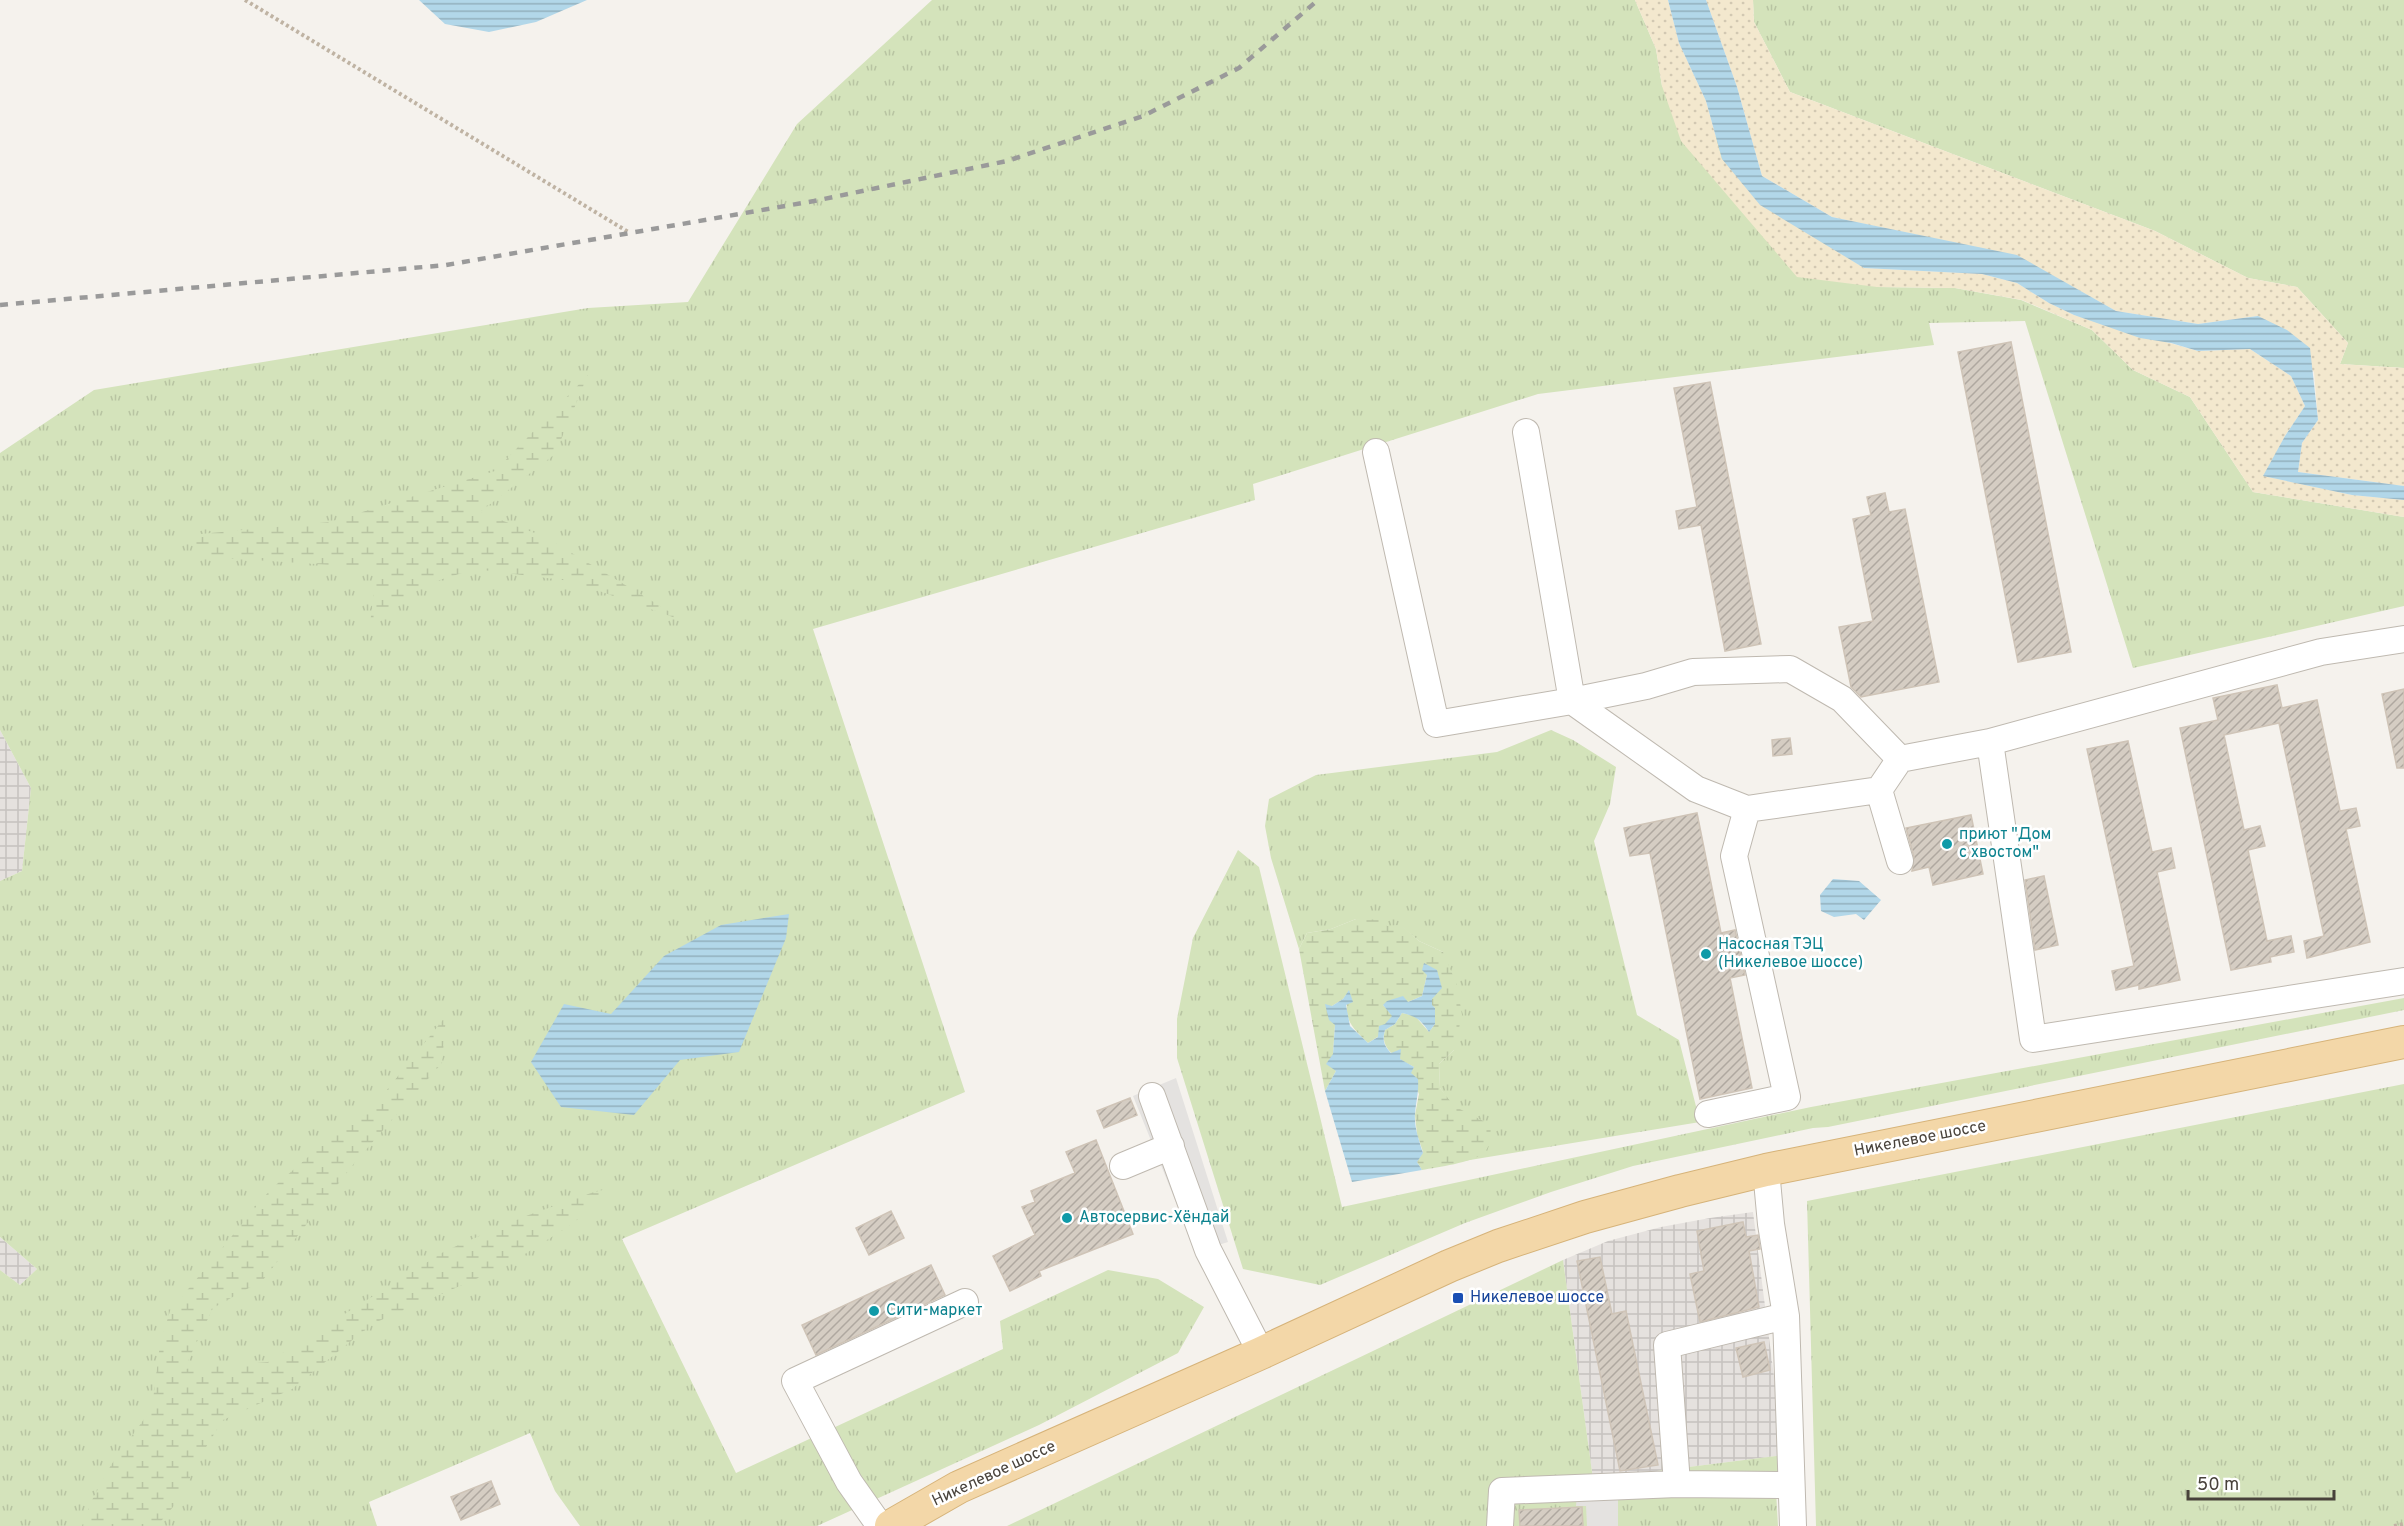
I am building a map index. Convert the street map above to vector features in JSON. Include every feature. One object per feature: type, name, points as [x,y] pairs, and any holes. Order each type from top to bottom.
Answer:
[{"type":"main road","name":"Никелевое шоссе","points":[[891,1526],[959,1487],[1261,1353],[1379,1297],[1498,1246],[1595,1214],[1766,1170],[2404,1042]]},
{"type":"lane","points":[[1526,432],[1572,701],[1696,789],[1747,809],[1879,790],[1900,759],[1990,742],[2321,652],[2404,639]]},
{"type":"lane","points":[[1376,452],[1436,724],[1646,687],[1693,672],[1790,669],[1842,699],[1900,759]]},
{"type":"lane","points":[[1990,742],[2033,1039],[2404,981]]},
{"type":"lane","points":[[1879,790],[1900,861]]},
{"type":"lane","points":[[1708,1114],[1787,1097],[1734,856],[1747,809]]},
{"type":"lane","points":[[1152,1096],[1208,1250],[1261,1353]]},
{"type":"lane","points":[[1123,1166],[1171,1146]]},
{"type":"lane","points":[[1766,1170],[1771,1224],[1786,1316],[1793,1526]]},
{"type":"lane","points":[[880,1526],[849,1482],[795,1381],[965,1302]]},
{"type":"lane","points":[[1677,1484],[1666,1345],[1786,1316]]},
{"type":"lane","points":[[1500,1526],[1502,1491],[1677,1484],[1791,1485]]},
{"type":"path","points":[[245,0],[630,233]]},
{"type":"path","points":[[2394,1526],[2404,1524]]},
{"type":"shaded area","points":[[0,730],[31,788],[22,871],[0,881]]},
{"type":"shaded area","points":[[1176,1078],[1228,1242],[1196,1252],[1133,1096]]},
{"type":"shaded area","points":[[1753,1212],[1784,1455],[1593,1479],[1563,1260],[1608,1241],[1661,1227]]},
{"type":"shaded area","points":[[0,1237],[37,1269],[20,1285],[0,1270]]},
{"type":"shaded area","points":[[1618,1477],[1618,1526],[1587,1526],[1586,1506],[1576,1506],[1578,1480]]},
{"type":"green space","points":[[932,0],[1635,0],[1656,49],[1662,86],[1877,287],[1955,288],[2021,300],[2092,330],[2133,370],[2190,397],[2253,492],[2404,517],[2404,606],[2133,668],[2025,321],[1929,323],[1934,345],[1538,394],[1253,484],[1255,500],[813,629],[965,1092],[622,1239],[736,1473],[1003,1349],[1000,1321],[1108,1270],[1158,1279],[1204,1307],[1178,1353],[1039,1425],[817,1526],[580,1526],[555,1491],[530,1433],[369,1502],[377,1526],[0,1526],[0,1270],[20,1285],[37,1269],[0,1237],[0,881],[22,871],[31,788],[0,730],[0,453],[94,390],[588,308],[688,302],[797,124]]},
{"type":"green space","points":[[1753,0],[2404,0],[2404,368],[2340,364],[2348,343],[2297,287],[2248,278],[2155,231],[1790,92],[1754,22]]},
{"type":"green space","points":[[588,375],[555,454],[480,512],[545,537],[687,622],[571,581],[475,569],[414,588],[369,632],[377,568],[210,557],[179,536],[330,522],[495,471]]},
{"type":"green space","points":[[1551,730],[1573,740],[1616,767],[1610,804],[1594,841],[1637,1015],[1679,1040],[1700,1122],[1464,1161],[1484,1152],[1440,1088],[1439,1064],[1454,1050],[1443,952],[1419,941],[1401,926],[1386,926],[1356,919],[1331,929],[1307,933],[1299,949],[1271,858],[1265,826],[1269,799],[1316,775],[1497,752]]},
{"type":"green space","points":[[1238,850],[1259,867],[1342,1207],[1811,1107],[2404,998],[2404,1010],[1633,1166],[1465,1223],[1320,1285],[1243,1269],[1177,1058],[1177,1019],[1193,938]]},
{"type":"green space","points":[[1356,919],[1384,920],[1387,926],[1401,925],[1419,941],[1443,952],[1457,985],[1462,1015],[1454,1050],[1439,1064],[1440,1088],[1454,1106],[1491,1125],[1490,1140],[1484,1153],[1454,1164],[1422,1170],[1417,1162],[1423,1152],[1417,1134],[1415,1115],[1419,1094],[1410,1073],[1414,1067],[1391,1053],[1384,1037],[1385,1030],[1395,1024],[1402,1013],[1415,1016],[1429,1032],[1435,1024],[1435,1008],[1432,1006],[1427,975],[1422,996],[1408,1002],[1383,1005],[1393,1015],[1379,1036],[1368,1043],[1352,1026],[1347,1015],[1349,991],[1343,999],[1332,1006],[1335,1025],[1333,1054],[1336,1071],[1325,1091],[1299,949],[1307,933],[1331,929]]},
{"type":"green space","points":[[446,1016],[442,1063],[356,1161],[263,1280],[213,1308],[184,1369],[268,1362],[445,1251],[523,1217],[591,1193],[622,1185],[569,1226],[506,1266],[372,1324],[292,1389],[223,1420],[196,1463],[183,1495],[157,1526],[82,1526],[91,1502],[111,1465],[152,1408],[160,1344],[170,1311],[270,1190],[337,1132],[370,1111]]},
{"type":"green space","points":[[2404,1084],[2404,1526],[1816,1526],[1807,1201]]},
{"type":"green space","points":[[1563,1260],[1593,1479],[1784,1455],[1776,1491],[1778,1526],[1007,1526]]},
{"type":"sand","points":[[1635,0],[1668,0],[1679,43],[1706,101],[1722,159],[1820,240],[1864,268],[1982,274],[2017,283],[2074,315],[2198,351],[2250,349],[2291,376],[2305,406],[2285,436],[2264,476],[2352,495],[2404,500],[2404,517],[2253,492],[2190,397],[2133,370],[2092,330],[2022,300],[1955,288],[1877,287],[1797,277],[1681,141],[1662,86],[1656,49]]},
{"type":"sand","points":[[1706,0],[1753,0],[1754,22],[1790,92],[2155,231],[2248,278],[2297,287],[2348,343],[2340,364],[2404,368],[2404,486],[2298,472],[2302,443],[2318,420],[2314,372],[2258,316],[2198,324],[2116,311],[2017,256],[1832,217],[1762,176],[1737,87]]},
{"type":"water","points":[[419,0],[587,0],[536,22],[489,32],[445,24]]},
{"type":"water","points":[[1668,0],[1706,0],[1737,87],[1762,176],[1832,217],[2017,255],[2116,311],[2198,324],[2258,316],[2287,330],[2310,348],[2318,420],[2302,443],[2298,472],[2404,486],[2404,500],[2352,495],[2263,476],[2305,406],[2291,376],[2250,349],[2198,351],[2171,343],[2140,338],[2074,315],[2017,283],[1982,274],[1864,268],[1760,205],[1722,159],[1706,101],[1679,43]]},
{"type":"water","points":[[1833,879],[1859,881],[1881,900],[1864,920],[1856,914],[1834,917],[1821,911],[1820,895]]},
{"type":"water","points":[[789,914],[786,938],[739,1052],[680,1060],[634,1115],[561,1107],[531,1062],[564,1004],[611,1014],[664,956],[721,925]]},
{"type":"water","points":[[1424,963],[1437,970],[1442,988],[1432,999],[1432,1005],[1435,1008],[1435,1024],[1429,1032],[1418,1019],[1402,1013],[1395,1024],[1385,1030],[1384,1037],[1385,1045],[1391,1053],[1401,1049],[1400,1059],[1414,1067],[1411,1073],[1418,1079],[1415,1119],[1423,1153],[1417,1162],[1422,1170],[1352,1182],[1325,1091],[1336,1071],[1326,1064],[1333,1054],[1335,1025],[1329,1020],[1325,1004],[1332,1006],[1343,999],[1349,990],[1353,1002],[1346,1005],[1350,1026],[1368,1043],[1378,1037],[1379,1026],[1385,1024],[1392,1016],[1383,1005],[1387,1001],[1403,996],[1408,1002],[1422,996],[1427,975],[1422,970]]},
{"type":"building","points":[[2011,342],[2071,652],[2018,662],[1958,352]]},
{"type":"building","points":[[1710,382],[1761,644],[1725,651],[1701,525],[1679,529],[1676,511],[1697,507],[1674,388]]},
{"type":"building","points":[[1885,493],[1889,512],[1905,509],[1939,682],[1861,697],[1851,687],[1839,627],[1873,621],[1853,519],[1871,515],[1867,497]]},
{"type":"building","points":[[2277,685],[2282,708],[2317,700],[2340,811],[2356,808],[2360,826],[2346,829],[2370,942],[2307,958],[2304,941],[2324,936],[2279,723],[2224,735],[2244,830],[2260,826],[2265,846],[2248,850],[2267,941],[2291,936],[2294,952],[2270,957],[2271,962],[2231,970],[2180,728],[2218,720],[2213,698]]},
{"type":"building","points":[[2404,689],[2404,768],[2397,768],[2382,694]]},
{"type":"building","points":[[1790,738],[1792,754],[1773,756],[1772,740]]},
{"type":"building","points":[[2128,741],[2152,852],[2171,848],[2175,868],[2157,872],[2180,980],[2139,989],[2139,985],[2116,990],[2112,971],[2134,966],[2087,749]]},
{"type":"building","name":"Насосная ТЭЦ (Никелевое шоссе)","points":[[1697,813],[1721,933],[1735,930],[1745,975],[1730,978],[1752,1088],[1700,1099],[1650,853],[1630,856],[1624,828]]},
{"type":"building","name":"приют \"Дом с хвостом\"","points":[[1971,815],[1983,874],[1933,885],[1929,867],[1912,871],[1914,857],[1906,828]]},
{"type":"building","points":[[2044,876],[2058,945],[2035,950],[2025,880]]},
{"type":"building","points":[[1130,1098],[1137,1115],[1104,1128],[1097,1111]]},
{"type":"building","points":[[1096,1140],[1133,1234],[1039,1271],[1041,1276],[1010,1291],[993,1256],[1035,1235],[1022,1207],[1035,1202],[1031,1191],[1075,1173],[1066,1152]]},
{"type":"building","points":[[891,1211],[904,1238],[869,1255],[856,1228]]},
{"type":"building","points":[[1743,1222],[1746,1237],[1758,1235],[1760,1249],[1749,1251],[1759,1307],[1700,1322],[1690,1274],[1704,1271],[1697,1231]]},
{"type":"building","points":[[1600,1257],[1612,1314],[1626,1311],[1658,1465],[1620,1471],[1577,1261]]},
{"type":"building","name":"Сити-маркет","points":[[931,1265],[945,1295],[816,1355],[802,1325]]},
{"type":"building","points":[[1764,1342],[1770,1370],[1743,1377],[1736,1348]]},
{"type":"building","points":[[491,1481],[500,1504],[461,1520],[451,1497]]},
{"type":"building","points":[[1582,1507],[1583,1526],[1520,1526],[1519,1510]]},
{"type":"railway","points":[[0,305],[446,265],[814,201],[1007,161],[1143,116],[1239,68],[1318,0]]},
{"type":"place","name":"приют \"Дом с хвостом\"","points":[[1947,844]]},
{"type":"place","name":"Насосная ТЭЦ (Никелевое шоссе)","points":[[1706,954]]},
{"type":"place","name":"Автосервис-Хёндай","points":[[1067,1218]]},
{"type":"place","name":"Никелевое шоссе","points":[[1458,1298]]},
{"type":"place","name":"Сити-маркет","points":[[874,1311]]}]
